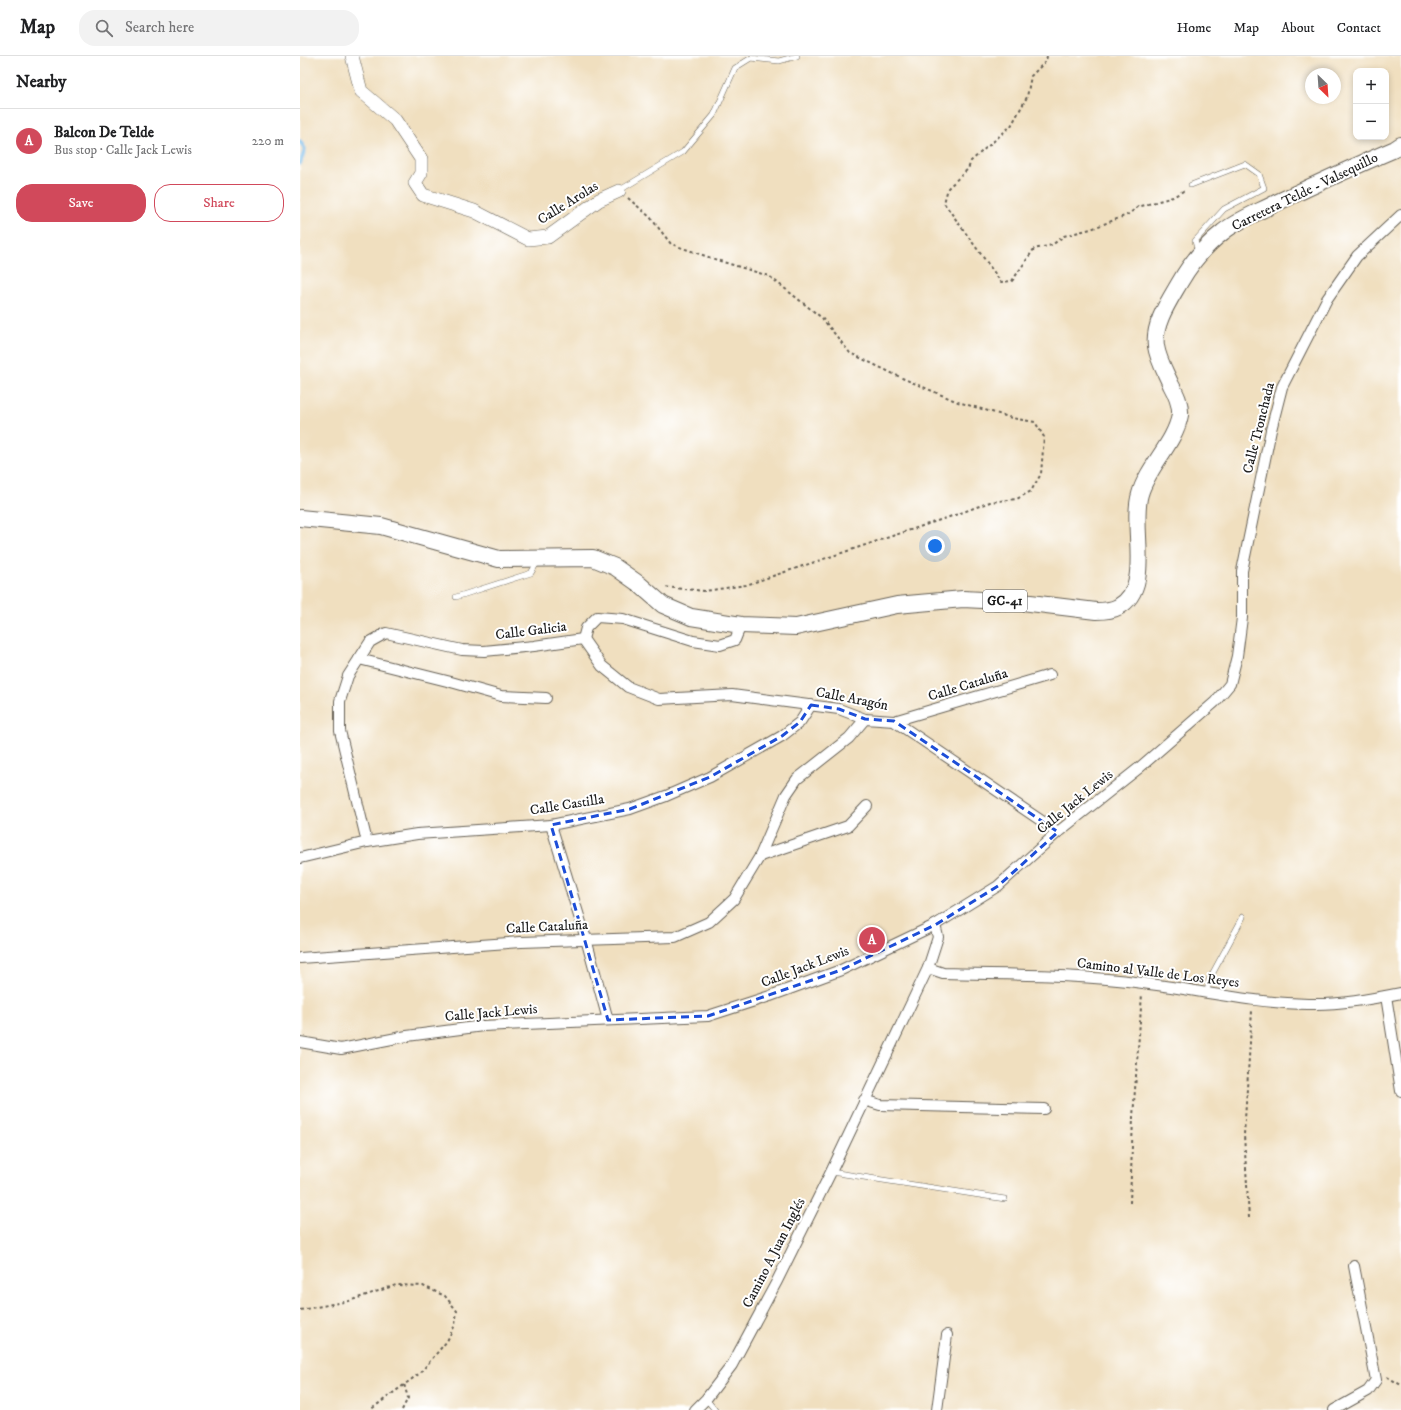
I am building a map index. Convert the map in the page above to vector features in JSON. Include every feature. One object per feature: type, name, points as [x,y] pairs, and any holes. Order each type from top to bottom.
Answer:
[{"type":"main road","name":"Carretera Telde - Valsequillo","points":[[300,518],[380,526],[499,559],[593,558],[616,567],[639,584],[663,605],[691,617],[741,626],[796,627],[897,606],[963,599],[1022,602],[1096,611],[1117,607],[1127,600],[1134,590],[1138,578],[1137,508],[1140,494],[1146,480],[1173,433],[1180,414],[1179,401],[1160,360],[1156,347],[1156,334],[1160,320],[1180,281],[1199,255],[1225,230],[1249,216],[1401,145]]},
{"type":"street","name":"Calle Arolas","points":[[352,56],[361,91],[395,120],[422,160],[422,173],[415,183],[423,195],[474,211],[528,238],[548,237],[599,200],[619,191]]},
{"type":"street","name":"Calle Tronchada","points":[[1230,684],[1237,656],[1242,618],[1242,570],[1271,430],[1282,387],[1328,299],[1357,256],[1401,215]]},
{"type":"street","name":"Calle Galicia","points":[[367,842],[340,730],[340,701],[348,676],[370,642],[386,633],[462,650],[484,651],[534,646],[583,639],[586,628],[597,617],[623,619],[694,641],[720,645],[735,640],[741,626]]},
{"type":"street","name":"Calle Aragón","points":[[583,639],[602,666],[628,687],[659,699],[732,695],[839,709],[865,719],[894,721],[1058,832]]},
{"type":"street","points":[[359,659],[501,696],[546,698]]},
{"type":"street","name":"Calle Cataluña","points":[[894,721],[1050,675]]},
{"type":"street","name":"Calle Jack Lewis","points":[[300,1042],[341,1049],[407,1036],[483,1026],[708,1016],[770,996],[841,970],[935,925],[998,886],[1058,832],[1139,768],[1215,702],[1230,684]]},
{"type":"street","name":"Calle Castilla","points":[[300,858],[367,842],[417,834],[467,829],[551,825],[630,810],[704,780],[782,736],[800,722],[811,706]]},
{"type":"street","name":"Calle Cataluña","points":[[300,958],[521,942],[675,937],[709,922],[734,899],[760,856],[786,795],[797,779],[849,738],[865,719]]},
{"type":"street","points":[[760,856],[848,826],[867,806]]},
{"type":"street","points":[[551,825],[586,939],[608,1020]]},
{"type":"street","name":"Camino A Juan Inglés","points":[[695,1410],[706,1399],[732,1365],[776,1283],[831,1172],[928,968],[938,937],[935,925]]},
{"type":"street","name":"Camino al Valle de Los Reyes","points":[[928,968],[944,973],[1072,976],[1143,983],[1252,1000],[1308,1004],[1344,1002],[1401,993]]},
{"type":"street","points":[[1386,996],[1401,1091]]},
{"type":"street","points":[[864,1100],[880,1105],[1044,1108]]},
{"type":"street","points":[[1334,1410],[1368,1391],[1376,1380],[1354,1266]]},
{"type":"street","points":[[937,1410],[947,1335]]},
{"type":"lane","name":"Calle Arolas","points":[[619,191],[684,152],[714,115],[735,68],[752,58],[779,61],[797,56]]},
{"type":"lane","points":[[1191,186],[1245,164],[1259,174],[1264,188],[1224,209],[1195,241],[1199,255]]},
{"type":"lane","points":[[456,597],[531,573],[539,559]]},
{"type":"lane","points":[[1207,993],[1209,980],[1244,917]]},
{"type":"lane","points":[[831,1172],[1005,1199]]},
{"type":"lane","points":[[706,1399],[715,1410]]},
{"type":"path","points":[[1047,56],[1046,61],[1031,76],[1027,97],[1011,126],[971,161],[968,169],[948,188],[944,202],[1001,282],[1012,282],[1034,249],[1052,245],[1064,236],[1091,229],[1127,215],[1138,207],[1173,197],[1191,186]]},
{"type":"path","points":[[619,191],[650,217],[671,244],[769,276],[822,318],[850,353],[902,378],[958,402],[1012,418],[1036,422],[1044,437],[1042,474],[1031,491],[1017,499],[990,502],[746,585],[705,591],[661,586]]},
{"type":"path","points":[[1130,1203],[1133,1117],[1143,983]]},
{"type":"path","points":[[1248,1218],[1244,1135],[1252,1000]]},
{"type":"path","points":[[300,1310],[349,1301],[396,1285],[423,1286],[445,1296],[457,1311],[455,1325],[447,1341],[420,1373],[370,1410]]},
{"type":"path","points":[[1376,1380],[1388,1377],[1401,1386]]},
{"type":"path","points":[[402,1410],[408,1398],[404,1384]]},
{"type":"highlighted area","points":[[811,705],[839,709],[865,719],[894,721],[1058,832],[998,886],[935,925],[841,970],[708,1016],[608,1020],[551,825],[630,809],[710,777],[782,736],[800,722]]},
{"type":"waterway","points":[[300,141],[305,149],[300,164]]},
{"type":"place","name":"Balcon De Telde","points":[[872,940]]}]
